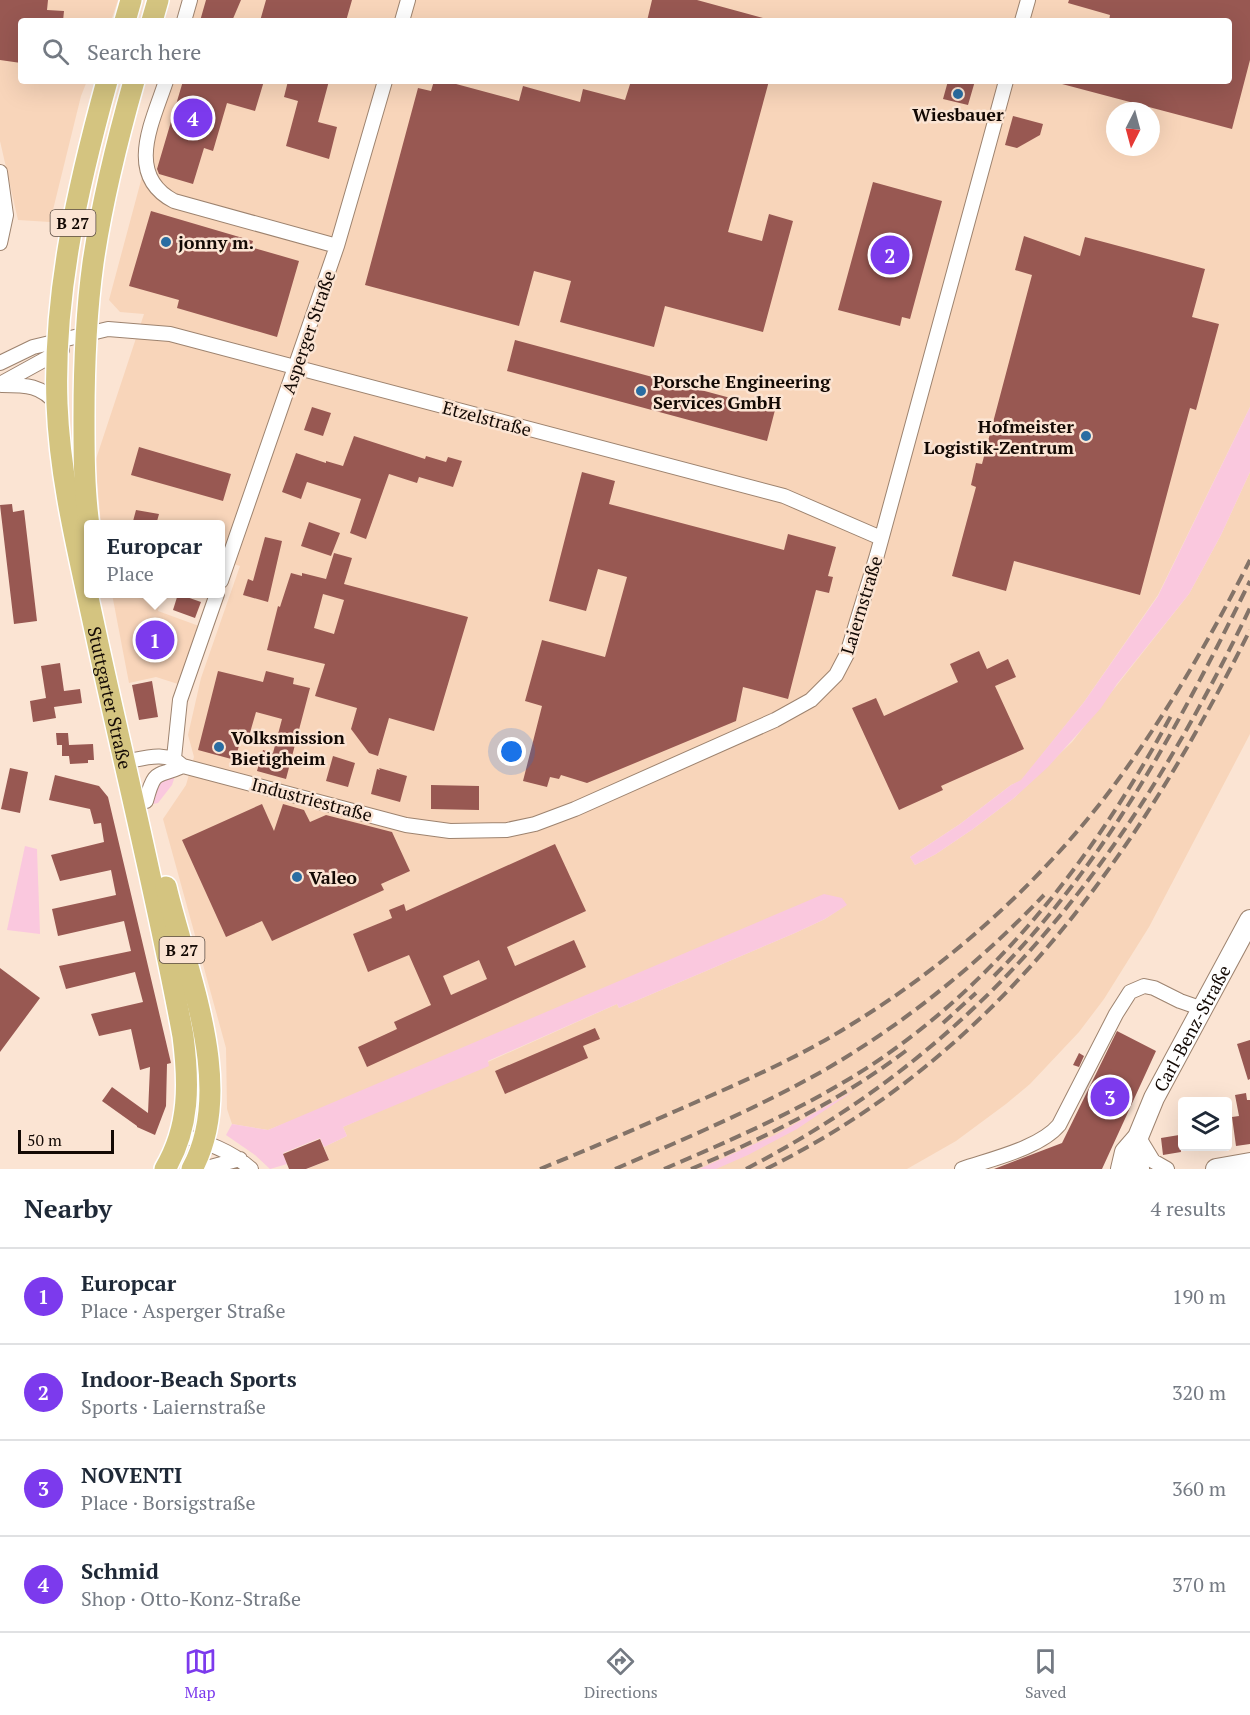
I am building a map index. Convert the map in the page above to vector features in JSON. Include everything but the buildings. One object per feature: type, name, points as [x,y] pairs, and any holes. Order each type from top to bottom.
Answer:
[{"type":"main road","points":[[126,18],[131,0]]},
{"type":"main road","points":[[153,18],[158,0]]},
{"type":"main road","name":"Stuttgarter Straße","points":[[84,572],[69,511],[57,405],[57,347],[73,225],[106,84]]},
{"type":"main road","name":"B 27","points":[[89,520],[84,445],[86,334],[93,263],[115,151],[133,84]]},
{"type":"main road","name":"Stuttgarter Straße","points":[[90,598],[130,761],[146,801],[172,914],[204,1034],[211,1096],[204,1142],[192,1169]]},
{"type":"main road","name":"Stuttgarter Straße","points":[[102,598],[130,761],[183,1036],[187,1070],[187,1096],[181,1135],[165,1169]]},
{"type":"street","points":[[185,18],[190,0]]},
{"type":"street","points":[[403,18],[408,0]]},
{"type":"street","points":[[1023,18],[1028,0]]},
{"type":"street","points":[[165,84],[145,147],[146,170],[159,191],[174,201],[337,246]]},
{"type":"street","name":"Asperger Straße","points":[[225,570],[337,246],[384,84]]},
{"type":"street","name":"Laiernstraße","points":[[406,825],[476,832],[507,830],[535,824],[632,784],[796,710],[824,689],[836,675],[847,654],[881,538],[1005,84]]},
{"type":"street","points":[[0,172],[6,215],[0,243]]},
{"type":"street","name":"Etzelstraße","points":[[57,347],[86,334],[108,329],[170,334],[783,496],[881,538]]},
{"type":"street","points":[[0,363],[33,347],[57,347]]},
{"type":"street","points":[[0,385],[57,347]]},
{"type":"street","points":[[0,385],[31,385],[46,392],[57,405]]},
{"type":"street","points":[[146,801],[154,778],[179,762],[180,700],[216,598]]},
{"type":"street","name":"Industriestraße","points":[[130,761],[153,756],[179,762],[406,825]]},
{"type":"street","name":"Carl-Benz-Straße","points":[[1121,1169],[1125,1152],[1138,1137],[1154,1098],[1250,920]]},
{"type":"street","points":[[962,1169],[1038,1142],[1053,1132],[1059,1125],[1116,1014],[1130,992],[1144,986],[1154,988],[1203,1009]]},
{"type":"street","points":[[181,1135],[223,1149],[251,1169]]},
{"type":"street","points":[[1138,1137],[1153,1161],[1167,1169]]},
{"type":"street","name":"Carl-Benz-Straße","points":[[1138,1137],[1139,1169]]},
{"type":"street","points":[[203,1169],[240,1159]]},
{"type":"street","points":[[1216,1169],[1250,1163]]},
{"type":"shaded area","points":[[0,0],[118,0],[112,18],[18,18],[18,84],[86,84],[50,222],[18,220],[0,141]]},
{"type":"shaded area","points":[[196,0],[1250,0],[1250,407],[1158,595],[1084,702],[1021,781],[1011,785],[960,824],[910,857],[915,865],[973,829],[1014,798],[1072,742],[1189,594],[1221,535],[1250,472],[1250,734],[1149,927],[1104,999],[1079,1032],[1030,1084],[1006,1104],[956,1141],[907,1169],[307,1169],[329,1160],[324,1147],[347,1136],[343,1127],[617,1004],[619,1008],[795,933],[825,919],[846,905],[268,1130],[232,1124],[227,1109],[226,1048],[163,819],[186,785],[194,757],[188,735],[201,678],[240,566],[225,561],[225,520],[101,520],[95,462],[144,314],[120,312],[109,300],[150,147],[170,84],[1232,84],[1232,18],[191,18]]},
{"type":"shaded area","points":[[1250,407],[1250,472],[1221,535],[1189,594],[1117,684],[1101,708],[1048,767],[1014,798],[973,829],[915,865],[910,857],[1021,780],[1084,702],[1158,596]]},
{"type":"shaded area","points":[[113,598],[161,598],[158,611],[199,626],[178,684],[156,677],[129,683]]},
{"type":"shaded area","points":[[175,776],[172,785],[158,803],[153,804],[153,794],[158,781]]},
{"type":"shaded area","points":[[25,846],[37,849],[40,934],[7,930]]},
{"type":"shaded area","points":[[824,894],[842,898],[847,905],[825,919],[795,933],[619,1008],[617,1004],[488,1061],[489,1066],[343,1127],[347,1136],[324,1147],[320,1138],[283,1153],[287,1164],[270,1169],[255,1155],[226,1135],[232,1124],[268,1130]]},
{"type":"shaded area","points":[[855,1090],[797,1129],[748,1155],[716,1169],[699,1169],[777,1134]]},
{"type":"railway","points":[[540,1169],[722,1091],[810,1049],[852,1024],[924,975],[993,918],[1056,855],[1085,822],[1132,761],[1186,677],[1250,560]]},
{"type":"railway","points":[[994,976],[1035,932],[1072,886],[1138,789],[1196,687],[1250,581]]},
{"type":"railway","points":[[746,1169],[833,1118],[912,1062],[982,1000],[1046,932],[1104,859],[1156,781],[1205,697],[1250,608]]},
{"type":"railway","points":[[766,1169],[849,1122],[923,1068],[991,1008],[1053,941],[1109,869],[1160,793],[1207,713],[1250,630]]},
{"type":"railway","points":[[664,1169],[769,1122],[820,1096],[870,1066],[918,1031],[963,993],[1043,908],[1079,862],[1113,813],[1173,712]]},
{"type":"railway","points":[[615,1169],[750,1109],[858,1050],[915,1010],[969,967],[1044,895]]},
{"type":"railway","points":[[943,1023],[976,993]]},
{"type":"railway","points":[[691,1169],[803,1116],[856,1085],[907,1050]]},
{"type":"place","name":"Wiesbauer","points":[[958,94]]},
{"type":"place","name":"Schmid","points":[[193,118]]},
{"type":"place","name":"jonny m.","points":[[166,242]]},
{"type":"place","name":"Indoor-Beach Sports","points":[[890,255]]},
{"type":"place","name":"Porsche Engineering Services GmbH","points":[[641,391]]},
{"type":"place","name":"Hofmeister Logistik-Zentrum","points":[[1086,436]]},
{"type":"place","name":"Europcar","points":[[155,640]]},
{"type":"place","name":"Volksmission Bietigheim","points":[[219,747]]},
{"type":"place","name":"Valeo","points":[[297,877]]},
{"type":"place","name":"NOVENTI","points":[[1110,1097]]}]
